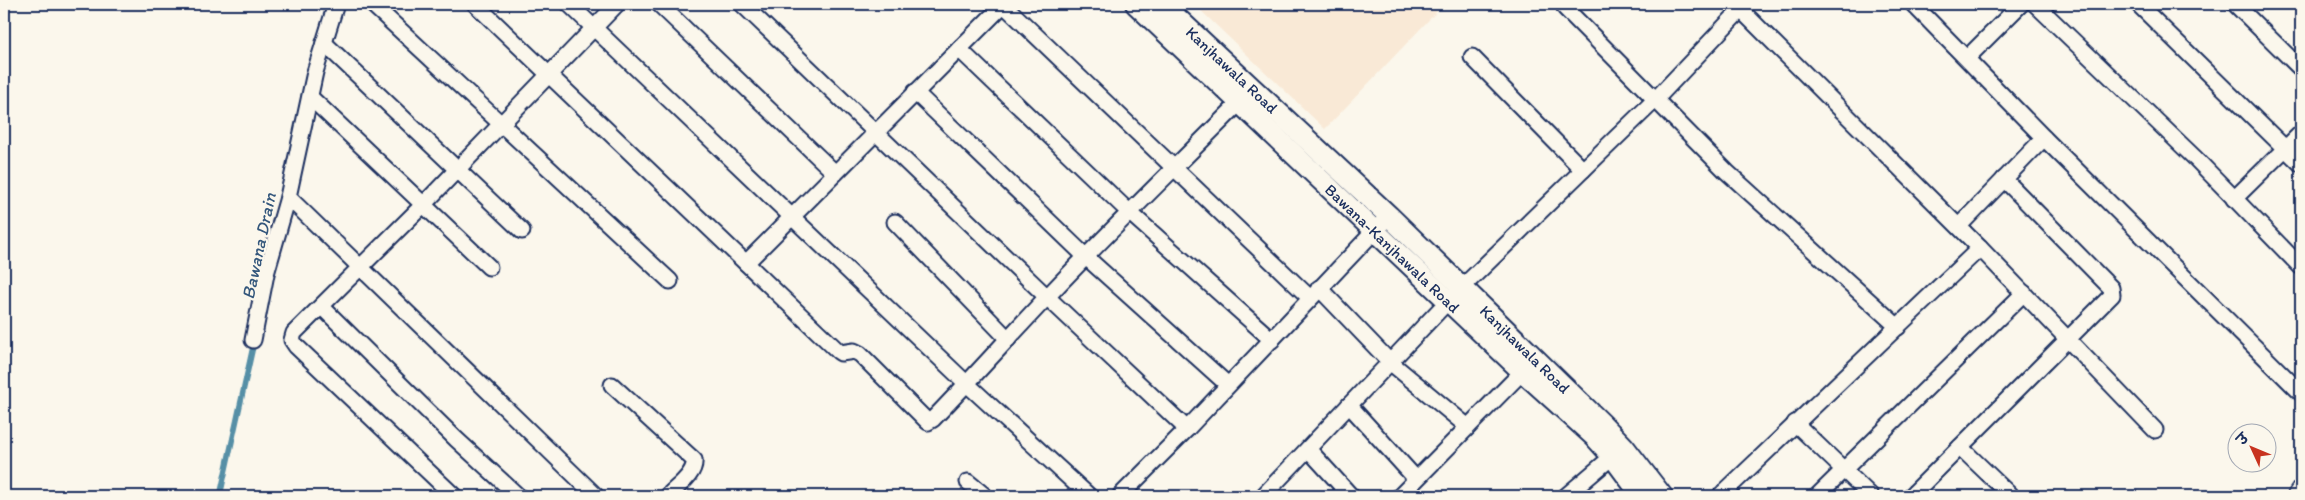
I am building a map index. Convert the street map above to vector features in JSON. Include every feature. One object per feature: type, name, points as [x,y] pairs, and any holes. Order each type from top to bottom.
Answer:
[{"type":"main road","name":"Bawana-Kanjhawala Road","points":[[1136,4],[1246,97],[1382,222],[1565,399],[1594,436],[1618,452],[1642,496]]},
{"type":"main road","name":"Kanjhawala Road","points":[[1162,4],[1246,97]]},
{"type":"main road","points":[[1618,452],[1662,496]]},
{"type":"street","points":[[253,340],[266,274],[288,197],[310,97],[336,4]]},
{"type":"street","points":[[372,4],[670,281]]},
{"type":"street","points":[[475,4],[838,351],[841,353],[854,351],[860,354],[928,422],[967,384],[1046,297],[1246,97]]},
{"type":"street","points":[[569,4],[967,384],[1089,496]]},
{"type":"street","points":[[454,496],[296,346],[292,340],[294,334],[423,205],[617,4]]},
{"type":"street","points":[[660,4],[835,173]]},
{"type":"street","points":[[742,4],[1187,430]]},
{"type":"street","points":[[746,263],[1004,4],[1174,168],[1390,362],[1468,427]]},
{"type":"street","points":[[1913,4],[2044,138],[2301,393]]},
{"type":"street","points":[[1967,58],[2021,4]]},
{"type":"street","points":[[2035,4],[2132,96],[2301,267]]},
{"type":"street","points":[[2138,4],[2301,164]]},
{"type":"street","points":[[2236,4],[2301,69]]},
{"type":"street","points":[[1263,496],[1455,294],[1655,100],[1741,6],[2024,293],[2155,430]]},
{"type":"street","points":[[1565,8],[1727,172],[1898,327]]},
{"type":"street","points":[[324,43],[522,231]]},
{"type":"street","points":[[958,49],[1130,212],[1272,340]]},
{"type":"street","points":[[1472,57],[1583,170]]},
{"type":"street","points":[[915,92],[1086,257],[1228,385]]},
{"type":"street","points":[[310,97],[490,267]]},
{"type":"street","points":[[2234,199],[2301,133]]},
{"type":"street","points":[[1958,226],[2044,138]]},
{"type":"street","points":[[1911,496],[2111,297],[2112,290],[2004,180]]},
{"type":"street","points":[[288,197],[596,496]]},
{"type":"street","points":[[895,222],[1008,339]]},
{"type":"street","points":[[1120,496],[1187,430],[1382,222]]},
{"type":"street","points":[[1720,496],[1980,248]]},
{"type":"street","points":[[1817,496],[2024,293]]},
{"type":"street","points":[[322,307],[456,439],[518,496]]},
{"type":"street","points":[[1400,496],[1529,365]]},
{"type":"street","points":[[612,385],[694,460],[691,472],[668,496]]},
{"type":"street","points":[[1349,406],[1416,479]]},
{"type":"street","points":[[1795,423],[1872,496]]},
{"type":"street","points":[[1960,447],[2011,496]]},
{"type":"street","points":[[1308,449],[1351,496]]},
{"type":"street","points":[[1566,496],[1618,452]]},
{"type":"street","points":[[968,482],[985,496]]},
{"type":"street","points":[[2297,496],[2301,490]]},
{"type":"shaded area","points":[[1194,4],[1444,4],[1325,129]]},
{"type":"waterway","name":"Bawana Drain","points":[[220,496],[254,342]]}]
